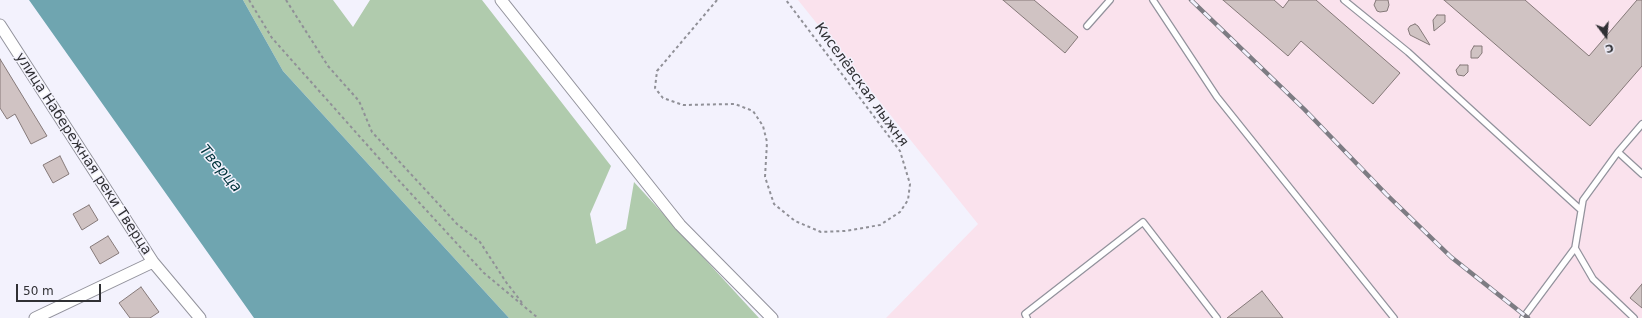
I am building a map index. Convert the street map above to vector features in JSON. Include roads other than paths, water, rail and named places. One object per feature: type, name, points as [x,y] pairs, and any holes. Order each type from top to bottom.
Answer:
[{"type":"street","points":[[501,0],[680,225],[772,318]]},
{"type":"street","name":"улица Набережная реки Тверца","points":[[0,25],[153,262],[200,318]]},
{"type":"street","points":[[35,318],[58,313],[153,262]]},
{"type":"lane","points":[[1087,26],[1110,0]]},
{"type":"lane","points":[[1153,0],[1216,97],[1394,318]]},
{"type":"lane","points":[[1344,0],[1408,52],[1581,210]]},
{"type":"lane","points":[[1523,318],[1575,248],[1583,200],[1618,152],[1642,124]]},
{"type":"lane","points":[[1618,152],[1642,174]]},
{"type":"lane","points":[[1027,318],[1025,314],[1143,222],[1217,318]]},
{"type":"lane","points":[[1575,248],[1593,280],[1634,318]]},
{"type":"water","name":"Тверца","points":[[29,0],[243,0],[283,71],[509,318],[254,318]]},
{"type":"railway","points":[[1191,0],[1304,109],[1386,194],[1451,257],[1528,318]]}]
